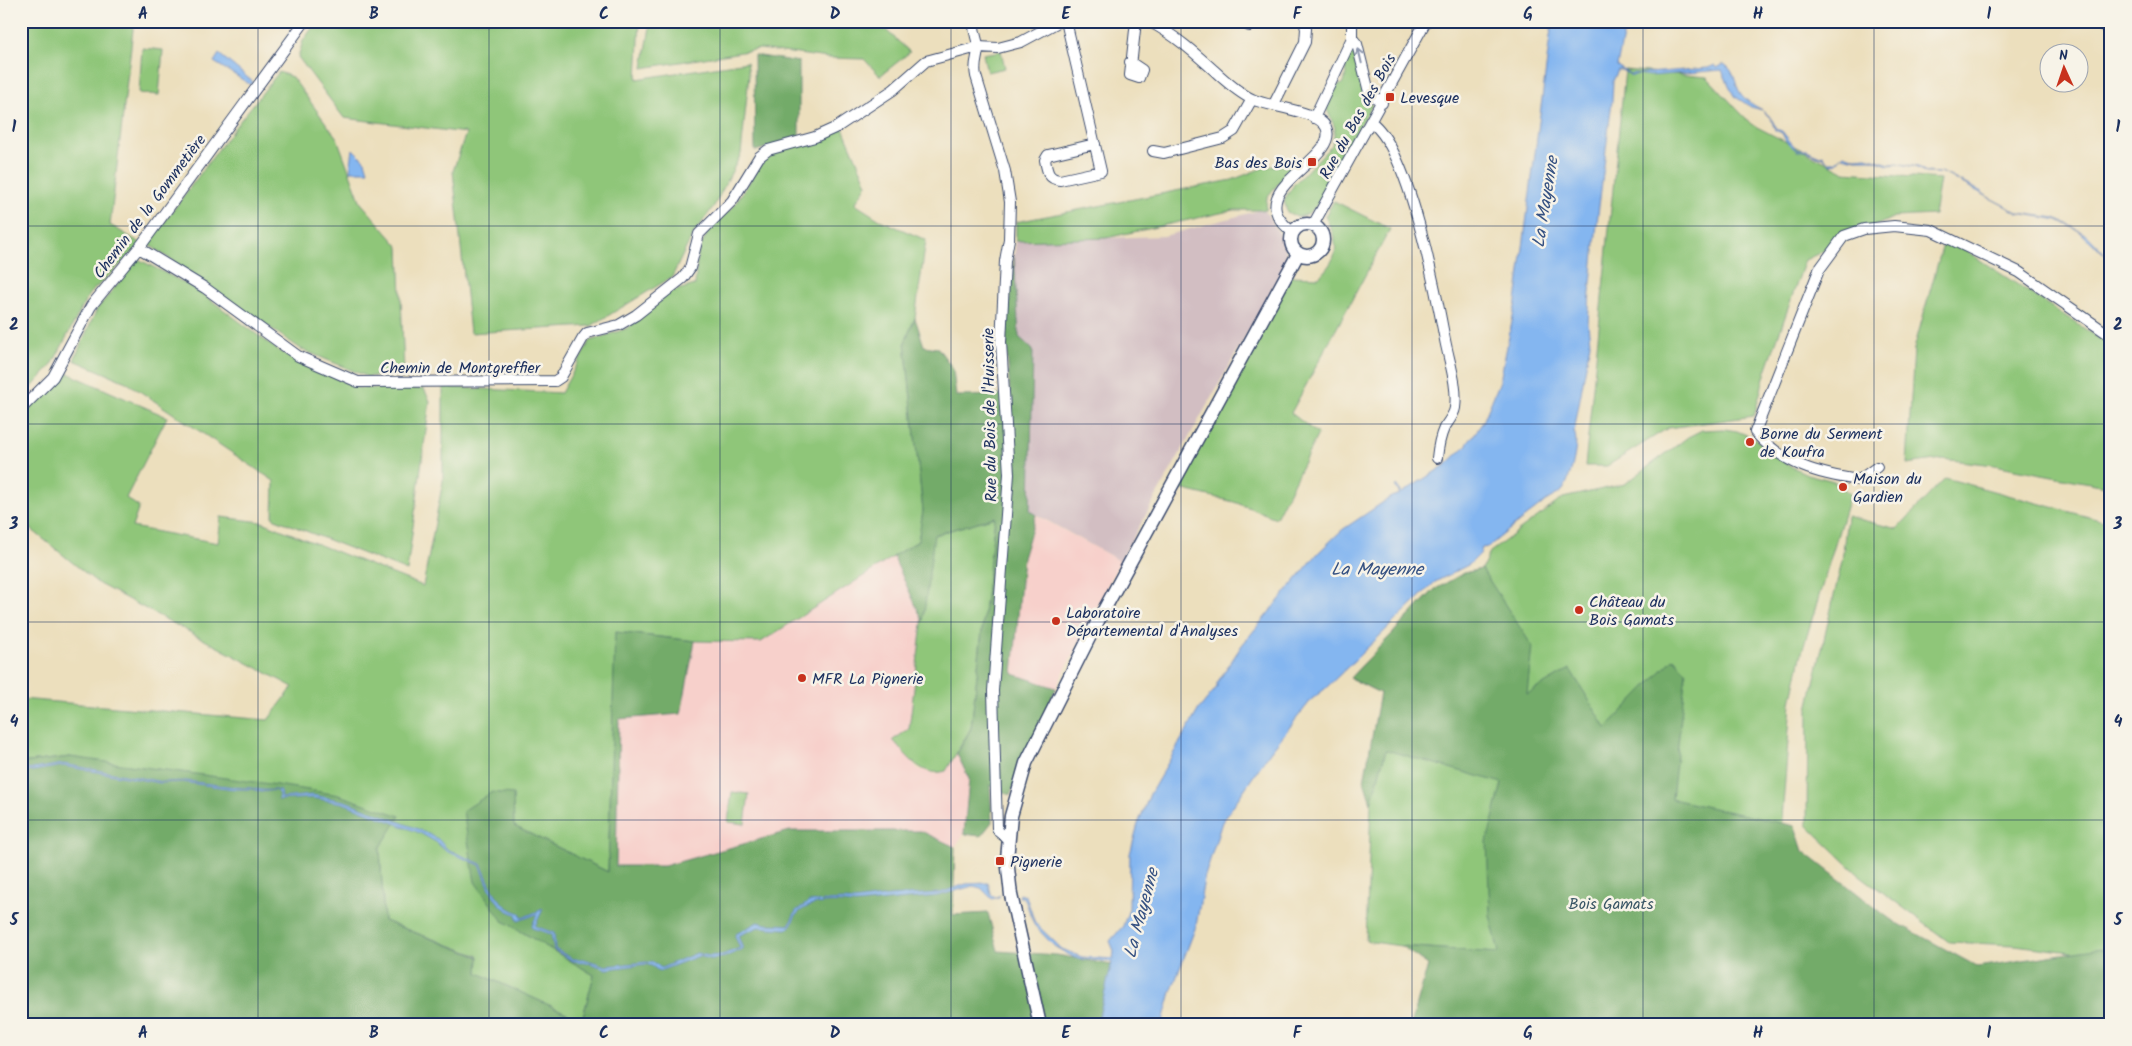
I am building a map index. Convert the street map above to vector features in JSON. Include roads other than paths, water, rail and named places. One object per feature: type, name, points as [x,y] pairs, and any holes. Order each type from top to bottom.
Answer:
[{"type":"main road","points":[[1309,223],[1313,225],[1321,232],[1323,242],[1321,248],[1318,252],[1308,256],[1298,254],[1292,246],[1292,232],[1299,225],[1309,223]]},
{"type":"main road","points":[[1040,1025],[1011,894],[1007,859],[1008,839],[1018,788],[1037,738],[1092,632],[1298,254]]},
{"type":"street","name":"Chemin de la Gommetière","points":[[21,410],[53,377],[91,306],[139,248],[305,21]]},
{"type":"street","name":"Rue du Bois de l'Huisserie","points":[[974,21],[974,37],[978,47],[974,60],[976,76],[1005,171],[1010,202],[1009,238],[1004,261],[1001,342],[1009,474],[993,691],[997,828],[1008,839]]},
{"type":"street","points":[[978,47],[998,48],[1021,42],[1060,21]]},
{"type":"street","points":[[1066,21],[1095,144],[1101,171],[1060,180],[1053,180],[1050,177],[1045,160],[1048,155],[1095,144]]},
{"type":"street","points":[[1130,62],[1136,21]]},
{"type":"street","points":[[1148,21],[1167,30],[1227,82],[1252,100],[1274,104],[1314,118],[1326,128],[1327,134],[1324,145],[1287,182],[1277,198],[1276,212],[1282,222],[1292,232]]},
{"type":"street","points":[[1249,26],[1260,21]]},
{"type":"street","points":[[1274,104],[1305,42],[1306,30],[1304,21]]},
{"type":"street","points":[[1314,118],[1352,38],[1352,21]]},
{"type":"street","name":"Rue du Bas des Bois","points":[[1313,225],[1426,21]]},
{"type":"street","points":[[2094,21],[2111,30]]},
{"type":"street","points":[[1352,38],[1357,44],[1369,92],[1382,102]]},
{"type":"street","name":"Chemin de Montgreffier","points":[[139,248],[205,288],[298,356],[358,382],[555,382],[561,378],[587,333],[619,325],[636,315],[683,278],[690,268],[699,234],[732,201],[759,157],[777,147],[815,137],[837,127],[893,90],[926,61],[978,47]]},
{"type":"street","points":[[1152,151],[1164,153],[1223,138],[1234,131],[1252,100]]},
{"type":"street","points":[[1370,122],[1383,136],[1404,176],[1437,298],[1455,389],[1455,409],[1444,430],[1437,458]]},
{"type":"street","points":[[1877,467],[1859,480],[1826,475],[1792,463],[1764,443],[1755,432],[1819,270],[1844,236],[1864,229],[1894,226],[1931,230],[2019,272],[2111,336]]},
{"type":"water","name":"La Mayenne","points":[[1552,21],[1626,21],[1617,66],[1630,74],[1708,68],[1715,65],[1717,68],[1724,64],[1731,70],[1741,94],[1761,110],[1751,107],[1734,96],[1722,70],[1650,76],[1638,74],[1632,76],[1618,70],[1613,81],[1590,292],[1588,324],[1590,343],[1574,432],[1576,437],[1575,453],[1571,471],[1562,491],[1546,501],[1488,547],[1482,548],[1480,554],[1470,564],[1435,582],[1326,688],[1312,699],[1270,752],[1222,822],[1204,879],[1196,926],[1171,992],[1162,1025],[1097,1025],[1112,962],[1075,958],[1055,947],[1034,925],[1026,902],[1023,897],[1019,897],[1020,894],[1026,896],[1035,923],[1062,949],[1082,957],[1113,959],[1114,951],[1110,941],[1123,926],[1129,909],[1130,854],[1138,824],[1150,794],[1199,709],[1217,687],[1217,683],[1242,645],[1319,552],[1342,530],[1391,497],[1400,494],[1396,485],[1402,493],[1447,464],[1465,447],[1483,422],[1500,381],[1516,302]]},
{"type":"water","points":[[219,54],[253,82],[251,85],[214,62]]},
{"type":"water","name":"La Mayenne","points":[[1771,119],[1776,129],[1782,131],[1797,150],[1807,150],[1820,156],[1823,155],[1828,162],[1823,156],[1820,157],[1807,151],[1797,151],[1786,141],[1782,133],[1775,130]]},
{"type":"water","points":[[353,149],[365,161],[368,171],[350,171]]},
{"type":"water","name":"La Mayenne","points":[[1844,154],[1855,158],[1867,157],[1890,164],[1898,163],[1918,167],[1926,172],[1939,173],[1926,173],[1915,167],[1900,164],[1888,165],[1871,159],[1856,159],[1842,156],[1836,163],[1831,164],[1828,162],[1835,162]]},
{"type":"water","points":[[1941,172],[2019,213],[2056,218],[2087,235],[2111,260],[2079,231],[2058,220],[2018,213]]},
{"type":"water","points":[[63,764],[163,782],[186,781],[274,790],[261,792],[252,789],[234,789],[182,782],[160,783],[63,766],[21,773],[21,771]]},
{"type":"water","points":[[275,790],[280,791],[281,798],[312,795],[345,801],[418,829],[438,839],[447,849],[481,864],[500,900],[512,910],[520,913],[522,918],[543,909],[535,926],[554,933],[555,949],[573,959],[584,959],[606,966],[646,962],[655,963],[661,968],[697,953],[709,956],[722,955],[740,948],[735,936],[736,934],[758,922],[789,925],[796,911],[809,902],[854,901],[890,896],[940,893],[966,884],[988,883],[992,896],[1000,895],[999,897],[992,899],[981,888],[973,886],[937,896],[855,904],[817,904],[798,913],[791,926],[787,929],[758,927],[738,936],[743,949],[725,957],[709,959],[699,956],[659,971],[646,964],[607,969],[586,962],[573,961],[554,950],[551,934],[532,928],[537,914],[518,921],[516,914],[502,907],[497,901],[480,865],[446,851],[436,842],[420,833],[343,803],[312,798],[278,800],[279,794]]},
{"type":"place","name":"Levesque","points":[[1390,97]]},
{"type":"place","name":"Bas des Bois","points":[[1312,162]]},
{"type":"place","name":"Borne du Serment de Koufra","points":[[1750,442]]},
{"type":"place","name":"Maison du Gardien","points":[[1843,487]]},
{"type":"place","name":"Château du Bois Gamats","points":[[1579,610]]},
{"type":"place","name":"Laboratoire Départemental d'Analyses","points":[[1056,621]]},
{"type":"place","name":"MFR La Pignerie","points":[[802,678]]},
{"type":"place","name":"Pignerie","points":[[1000,861]]},
{"type":"park label","name":"Bois Gamats","points":[[1611,903]]}]
